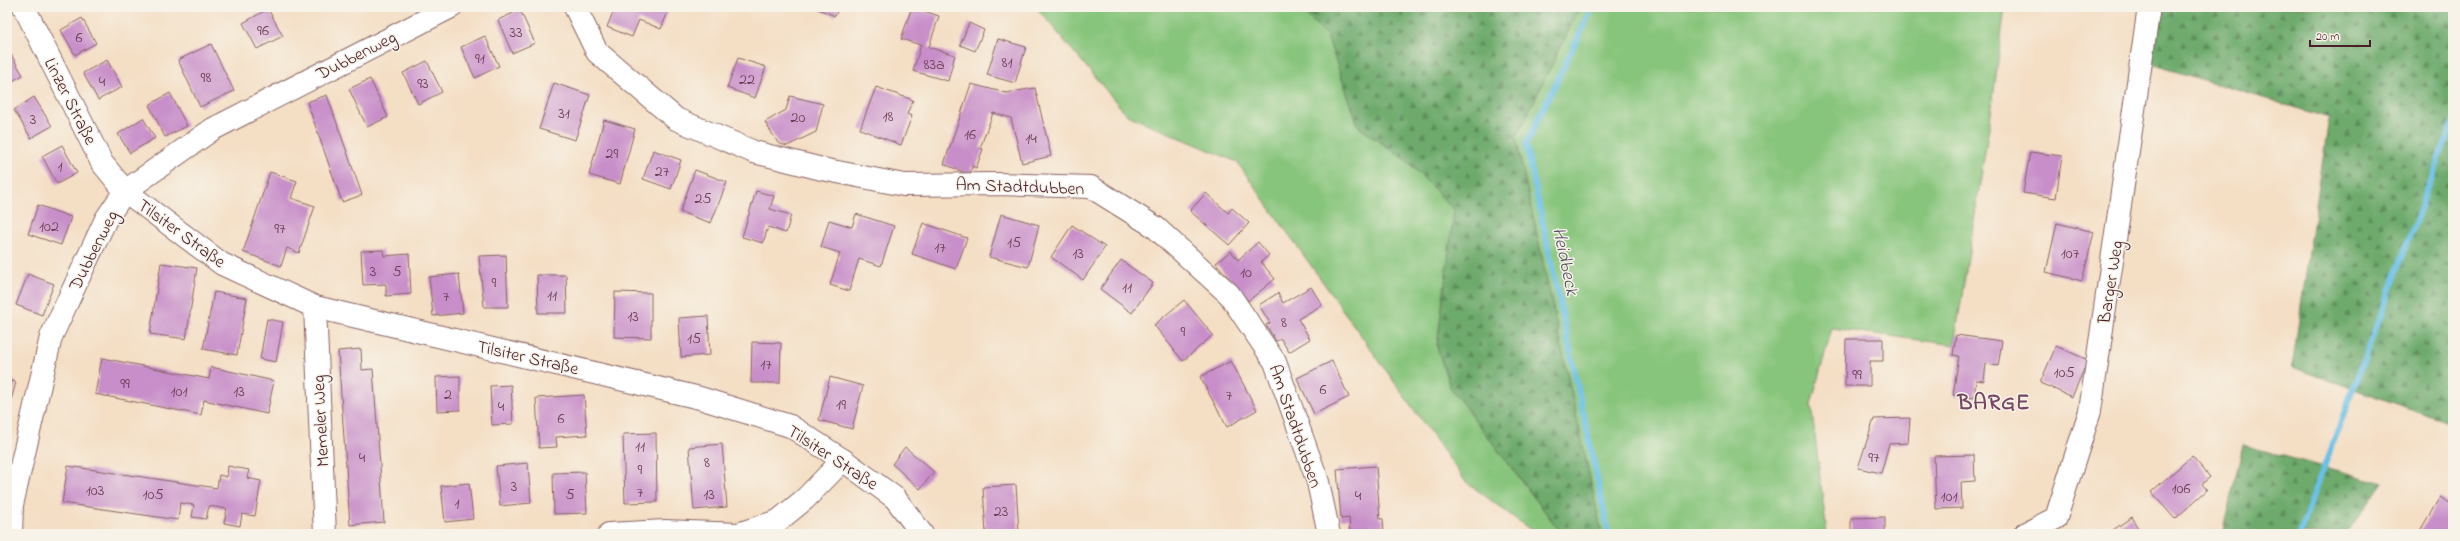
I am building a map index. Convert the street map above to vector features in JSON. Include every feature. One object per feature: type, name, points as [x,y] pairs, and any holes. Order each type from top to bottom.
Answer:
[{"type":"street","name":"Linzer Straße","points":[[24,7],[102,163],[125,191]]},
{"type":"street","name":"Dubbenweg","points":[[11,534],[9,505],[51,337],[106,219],[125,191],[213,129],[451,7]]},
{"type":"street","name":"Am Stadtdubben","points":[[575,7],[597,52],[676,119],[754,152],[822,169],[904,185],[996,184],[1091,187],[1155,227],[1229,294],[1275,362],[1318,482],[1329,534]]},
{"type":"street","name":"Barger Weg","points":[[2025,534],[2056,518],[2090,411],[2149,7]]},
{"type":"street","name":"Tilsiter Straße","points":[[125,191],[222,264],[315,307],[700,398],[790,426],[844,460],[895,498],[922,534]]},
{"type":"street","name":"Memeler Weg","points":[[315,307],[325,534]]},
{"type":"street","points":[[610,534],[665,532],[738,534],[778,521],[805,499],[844,460]]},
{"type":"green space","points":[[1036,7],[1299,7],[1327,36],[1359,127],[1406,160],[1455,210],[1437,347],[1450,387],[1562,534],[1536,534],[1465,481],[1237,162],[1127,115]]},
{"type":"green space","points":[[1299,7],[1580,7],[1516,138],[1602,534],[1562,534],[1450,387],[1437,347],[1454,210],[1406,160],[1359,127],[1327,36]]},
{"type":"green space","points":[[1580,7],[2005,7],[1990,121],[1954,345],[1832,328],[1811,404],[1827,534],[1602,534],[1516,138]]},
{"type":"green space","points":[[2159,7],[2453,7],[2453,406],[2448,422],[2292,367],[2329,118],[2151,64]]},
{"type":"green space","points":[[2243,445],[2383,483],[2346,534],[2222,534]]},
{"type":"building","points":[[615,7],[670,7],[661,29],[639,20],[632,37],[607,27]]},
{"type":"building","points":[[813,7],[839,7],[835,16]]},
{"type":"building","points":[[912,7],[939,16],[929,47],[955,55],[948,81],[913,71],[921,45],[901,39]]},
{"type":"building","points":[[268,9],[283,36],[257,49],[243,23]]},
{"type":"building","points":[[520,10],[535,43],[512,53],[498,20]]},
{"type":"building","points":[[82,18],[96,43],[75,55],[61,30]]},
{"type":"building","points":[[969,23],[984,30],[975,51],[960,45]]},
{"type":"building","points":[[485,36],[499,66],[475,78],[461,47]]},
{"type":"building","points":[[998,39],[1026,47],[1015,83],[987,75]]},
{"type":"building","points":[[211,44],[234,91],[200,107],[178,60]]},
{"type":"building","points":[[7,48],[23,75],[7,84]]},
{"type":"building","points":[[738,58],[766,67],[755,98],[727,88]]},
{"type":"building","points":[[107,60],[122,87],[98,100],[83,73]]},
{"type":"building","points":[[427,61],[442,92],[418,104],[403,73]]},
{"type":"building","points":[[370,79],[388,117],[367,127],[349,89]]},
{"type":"building","points":[[554,83],[590,95],[575,140],[539,129]]},
{"type":"building","points":[[971,84],[1006,93],[1035,88],[1051,156],[1022,163],[1011,118],[993,113],[980,148],[983,149],[976,168],[972,166],[970,175],[944,164]]},
{"type":"building","points":[[876,87],[913,100],[907,114],[912,116],[901,145],[860,129]]},
{"type":"building","points":[[170,93],[187,126],[165,137],[149,105]]},
{"type":"building","points":[[327,95],[362,195],[342,202],[307,102]]},
{"type":"building","points":[[790,96],[823,104],[816,132],[787,146],[778,143],[765,122],[786,110]]},
{"type":"building","points":[[34,97],[52,126],[31,138],[14,110]]},
{"type":"building","points":[[143,118],[155,138],[130,153],[118,134]]},
{"type":"building","points":[[604,120],[635,129],[620,184],[589,175]]},
{"type":"building","points":[[62,145],[77,173],[57,184],[42,156]]},
{"type":"building","points":[[653,150],[681,160],[671,189],[643,179]]},
{"type":"building","points":[[2030,152],[2062,156],[2056,198],[2023,193]]},
{"type":"building","points":[[695,170],[727,182],[711,223],[680,212]]},
{"type":"building","points":[[270,172],[297,181],[291,198],[315,206],[299,253],[287,248],[281,266],[243,252]]},
{"type":"building","points":[[756,191],[774,196],[770,209],[791,215],[786,233],[768,227],[763,243],[742,237]]},
{"type":"building","points":[[1206,193],[1228,213],[1232,208],[1249,223],[1229,245],[1190,211]]},
{"type":"building","points":[[38,205],[71,217],[61,245],[28,234]]},
{"type":"building","points":[[856,214],[894,226],[881,266],[859,259],[849,291],[830,285],[840,253],[821,247],[829,220],[852,227]]},
{"type":"building","points":[[1001,214],[1039,225],[1028,267],[989,257]]},
{"type":"building","points":[[923,223],[967,238],[956,269],[912,254]]},
{"type":"building","points":[[2057,223],[2094,232],[2082,281],[2046,272]]},
{"type":"building","points":[[1072,225],[1105,247],[1083,280],[1051,257]]},
{"type":"building","points":[[1258,242],[1269,255],[1261,262],[1275,279],[1248,301],[1216,263],[1231,251],[1238,260]]},
{"type":"building","points":[[383,250],[384,256],[409,254],[411,294],[386,296],[386,284],[363,285],[361,251]]},
{"type":"building","points":[[506,255],[508,307],[484,307],[479,256]]},
{"type":"building","points":[[1121,260],[1153,283],[1132,313],[1100,289]]},
{"type":"building","points":[[161,263],[197,268],[186,339],[150,334]]},
{"type":"building","points":[[28,274],[54,284],[42,315],[16,305]]},
{"type":"building","points":[[459,274],[463,313],[433,316],[429,277]]},
{"type":"building","points":[[537,275],[566,275],[567,313],[538,313]]},
{"type":"building","points":[[1311,287],[1322,305],[1298,319],[1310,339],[1289,352],[1281,339],[1276,341],[1266,325],[1270,323],[1259,305],[1278,293],[1283,303]]},
{"type":"building","points":[[214,292],[247,298],[237,355],[203,349]]},
{"type":"building","points":[[615,292],[651,293],[651,338],[614,337]]},
{"type":"building","points":[[1184,300],[1213,335],[1183,361],[1154,325]]},
{"type":"building","points":[[708,316],[710,355],[681,357],[679,318]]},
{"type":"building","points":[[267,319],[283,322],[276,362],[260,359]]},
{"type":"building","points":[[1956,335],[2002,341],[1998,366],[1986,364],[1984,381],[1976,380],[1974,398],[1953,395],[1959,356],[1953,355]]},
{"type":"building","points":[[1846,339],[1883,339],[1883,361],[1870,361],[1870,386],[1845,386]]},
{"type":"building","points":[[752,342],[781,343],[780,383],[751,383]]},
{"type":"building","points":[[2056,346],[2088,360],[2072,397],[2040,383]]},
{"type":"building","points":[[361,349],[362,370],[373,369],[384,522],[350,525],[338,351]]},
{"type":"building","points":[[102,358],[209,379],[211,367],[274,381],[267,414],[204,400],[201,415],[95,394]]},
{"type":"building","points":[[1231,361],[1257,410],[1227,427],[1200,377]]},
{"type":"building","points":[[1332,361],[1349,397],[1314,414],[1297,378]]},
{"type":"building","points":[[460,376],[460,410],[437,411],[436,377]]},
{"type":"building","points":[[830,377],[863,386],[852,429],[819,420]]},
{"type":"building","points":[[7,380],[16,382],[9,408],[7,408]]},
{"type":"building","points":[[511,385],[513,424],[492,425],[490,386]]},
{"type":"building","points":[[584,395],[587,435],[556,437],[557,447],[539,448],[536,398]]},
{"type":"building","points":[[1910,418],[1908,443],[1889,444],[1881,473],[1858,468],[1874,419]]},
{"type":"building","points":[[656,433],[657,502],[625,503],[623,434]]},
{"type":"building","points":[[722,444],[727,507],[694,510],[689,447]]},
{"type":"building","points":[[905,447],[934,472],[920,489],[892,464]]},
{"type":"building","points":[[1974,455],[1975,481],[1961,482],[1962,508],[1936,509],[1934,456]]},
{"type":"building","points":[[2192,456],[2210,477],[2202,484],[2207,490],[2175,519],[2151,492]]},
{"type":"building","points":[[528,463],[531,503],[500,506],[496,466]]},
{"type":"building","points":[[68,466],[217,488],[219,475],[227,477],[228,466],[249,470],[247,478],[261,481],[255,516],[242,514],[240,526],[224,523],[227,509],[209,506],[206,519],[192,517],[194,505],[180,503],[178,520],[62,503]]},
{"type":"building","points":[[1376,466],[1380,519],[1383,519],[1384,534],[1350,534],[1349,518],[1341,519],[1337,469]]},
{"type":"building","points":[[585,472],[587,513],[554,514],[553,473]]},
{"type":"building","points":[[469,483],[473,519],[445,522],[441,486]]},
{"type":"building","points":[[1016,485],[1019,534],[986,534],[983,487]]},
{"type":"building","points":[[2440,497],[2453,505],[2451,534],[2418,534]]},
{"type":"building","points":[[1885,517],[1885,534],[1851,534],[1851,518]]},
{"type":"building","points":[[2132,517],[2143,534],[2107,534]]},
{"type":"waterway","name":"Heidbeck","points":[[1593,7],[1526,144],[1609,534]]},
{"type":"waterway","points":[[2299,534],[2453,121]]},
{"type":"district","name":"BARGE","points":[[1994,401]]}]
